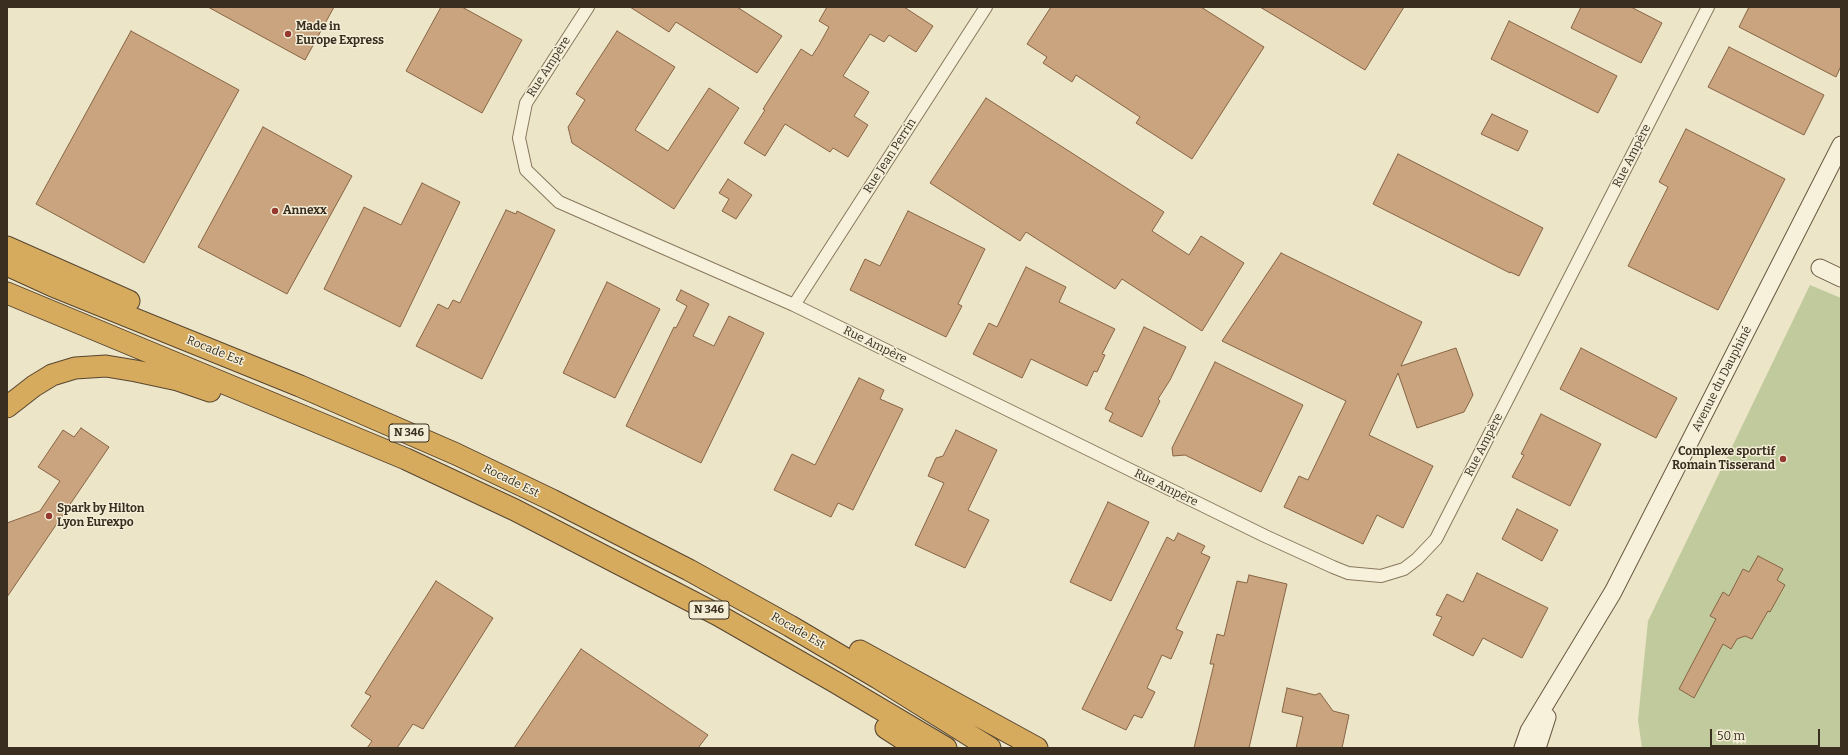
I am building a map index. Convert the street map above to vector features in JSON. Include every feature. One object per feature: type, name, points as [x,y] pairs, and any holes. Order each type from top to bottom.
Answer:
[{"type":"highway","points":[[7,247],[203,333],[221,353]]},
{"type":"highway","name":"Rocade Est","points":[[7,265],[53,286],[300,386],[456,454],[593,520],[790,626],[878,678],[990,748]]},
{"type":"highway","name":"Rocade Est","points":[[7,293],[51,313],[252,394],[406,459],[515,510],[718,615],[946,748]]},
{"type":"highway","points":[[7,407],[40,382],[52,375],[75,368],[106,366],[178,380],[216,393],[252,394]]},
{"type":"highway","points":[[790,626],[820,630],[1037,748]]},
{"type":"highway","points":[[835,682],[847,702],[917,748]]},
{"type":"main road","name":"Avenue du Dauphiné","points":[[1523,748],[1529,731],[1612,592],[1841,145]]},
{"type":"main road","points":[[1820,268],[1841,278]]},
{"type":"main road","name":"Avenue du Dauphiné","points":[[1537,748],[1541,733],[1564,674]]},
{"type":"street","name":"Rue Ampère","points":[[588,7],[526,103],[519,138],[526,170],[559,202],[794,305],[1265,536],[1333,567],[1354,574],[1381,576],[1404,569],[1417,559],[1436,540],[1708,7]]},
{"type":"street","name":"Rue Jean Perrin","points":[[794,305],[986,7]]},
{"type":"green space","name":"Complexe sportif Romain Tisserand","points":[[1810,285],[1841,298],[1841,748],[1642,748],[1638,720],[1648,621]]},
{"type":"building","name":"Made in Europe Express","points":[[208,7],[334,7],[305,60]]},
{"type":"building","points":[[441,7],[462,7],[522,40],[482,113],[406,71]]},
{"type":"building","points":[[630,7],[737,7],[782,36],[757,73],[676,22],[669,32]]},
{"type":"building","points":[[827,7],[904,7],[933,26],[916,52],[889,35],[884,42],[870,34],[843,76],[869,92],[854,116],[868,125],[848,157],[833,148],[830,152],[785,124],[765,156],[744,143],[765,110],[763,109],[801,49],[812,56],[819,45],[829,27],[819,21]]},
{"type":"building","points":[[1051,7],[1201,7],[1264,47],[1192,159],[1136,123],[1140,117],[1076,75],[1072,82],[1043,63],[1047,57],[1027,44]]},
{"type":"building","points":[[1260,7],[1404,7],[1365,70]]},
{"type":"building","points":[[1581,7],[1631,7],[1662,23],[1641,63],[1571,28]]},
{"type":"building","points":[[1749,7],[1841,7],[1841,66],[1836,77],[1739,27]]},
{"type":"building","points":[[1509,21],[1617,76],[1598,113],[1491,59]]},
{"type":"building","points":[[131,31],[239,90],[144,263],[36,204]]},
{"type":"building","points":[[617,31],[675,67],[635,130],[668,151],[709,88],[739,108],[674,209],[572,143],[568,127],[585,100],[576,94]]},
{"type":"building","points":[[1729,47],[1824,95],[1804,135],[1708,87]]},
{"type":"building","points":[[986,98],[1164,212],[1152,231],[1189,255],[1201,236],[1244,263],[1202,331],[1122,279],[1115,289],[1026,232],[1020,241],[930,183]]},
{"type":"building","points":[[1492,114],[1528,131],[1518,151],[1481,134]]},
{"type":"building","name":"Annexx","points":[[263,127],[352,176],[287,294],[198,247]]},
{"type":"building","points":[[1686,129],[1785,179],[1718,310],[1628,266],[1668,187],[1659,182]]},
{"type":"building","points":[[1398,154],[1543,228],[1519,276],[1510,273],[1373,204]]},
{"type":"building","points":[[728,179],[752,195],[736,219],[722,211],[729,199],[719,193]]},
{"type":"building","points":[[422,183],[460,202],[400,327],[324,289],[364,207],[401,225]]},
{"type":"building","points":[[506,210],[516,214],[517,211],[555,230],[482,379],[416,346],[438,304],[448,309],[453,300],[460,303]]},
{"type":"building","points":[[908,211],[985,249],[958,304],[962,306],[946,337],[850,290],[865,259],[880,266]]},
{"type":"building","points":[[1281,253],[1422,322],[1401,366],[1456,348],[1473,395],[1464,412],[1417,428],[1398,373],[1369,435],[1433,466],[1403,528],[1377,515],[1363,544],[1284,507],[1299,476],[1308,480],[1346,401],[1222,341]]},
{"type":"building","points":[[1026,267],[1066,287],[1059,302],[1115,329],[1102,354],[1105,355],[1097,372],[1094,371],[1087,386],[1031,359],[1022,378],[973,354],[989,323],[997,327]]},
{"type":"building","points":[[607,282],[660,309],[615,398],[563,373]]},
{"type":"building","points":[[681,290],[709,304],[693,336],[714,346],[729,316],[764,333],[701,463],[626,426],[674,327],[676,328],[687,306],[676,300]]},
{"type":"building","points":[[1144,327],[1186,347],[1170,380],[1158,399],[1160,401],[1142,437],[1109,421],[1113,413],[1105,409]]},
{"type":"building","points":[[1581,348],[1677,398],[1656,438],[1560,389]]},
{"type":"building","points":[[1215,362],[1303,405],[1261,492],[1185,455],[1173,456],[1172,448]]},
{"type":"building","points":[[859,378],[884,390],[880,399],[903,409],[853,510],[838,503],[831,517],[774,490],[792,454],[815,465]]},
{"type":"building","points":[[1541,414],[1601,444],[1570,506],[1512,477],[1524,455],[1521,454]]},
{"type":"building","points":[[81,428],[109,447],[7,597],[7,523],[40,511],[60,481],[38,467],[63,430],[74,437]]},
{"type":"building","points":[[956,430],[997,450],[968,510],[989,520],[965,568],[915,545],[944,483],[928,476],[936,458],[943,456]]},
{"type":"building","points":[[1108,502],[1149,522],[1111,601],[1070,582]]},
{"type":"building","points":[[1517,509],[1558,530],[1542,561],[1502,539]]},
{"type":"building","points":[[1178,533],[1205,546],[1201,553],[1210,557],[1176,629],[1183,632],[1171,659],[1162,655],[1147,688],[1155,692],[1142,718],[1134,715],[1126,730],[1082,709],[1167,537],[1174,541]]},
{"type":"building","points":[[1758,556],[1783,569],[1777,580],[1785,585],[1770,612],[1768,611],[1752,639],[1745,636],[1737,639],[1731,649],[1723,644],[1694,698],[1679,689],[1716,619],[1710,616],[1723,592],[1729,596],[1743,569],[1749,572]]},
{"type":"building","points":[[1477,573],[1548,608],[1522,658],[1483,638],[1473,656],[1433,635],[1442,617],[1436,615],[1447,594],[1463,602]]},
{"type":"building","points":[[1249,575],[1287,584],[1249,748],[1194,748],[1214,664],[1210,664],[1217,634],[1224,636],[1237,581],[1247,583]]},
{"type":"building","points":[[436,581],[493,618],[423,729],[413,724],[397,748],[367,748],[372,741],[351,726],[371,696],[365,693]]},
{"type":"building","points":[[581,649],[708,735],[698,748],[514,748]]},
{"type":"building","points":[[1287,688],[1315,695],[1320,693],[1333,711],[1349,715],[1342,748],[1296,748],[1303,717],[1282,712]]},
{"type":"place","name":"Made in Europe Express","points":[[288,34]]},
{"type":"place","name":"Annexx","points":[[275,211]]},
{"type":"place","name":"Complexe sportif Romain Tisserand","points":[[1783,459]]},
{"type":"place","name":"Spark by Hilton Lyon Eurexpo","points":[[49,516]]}]
